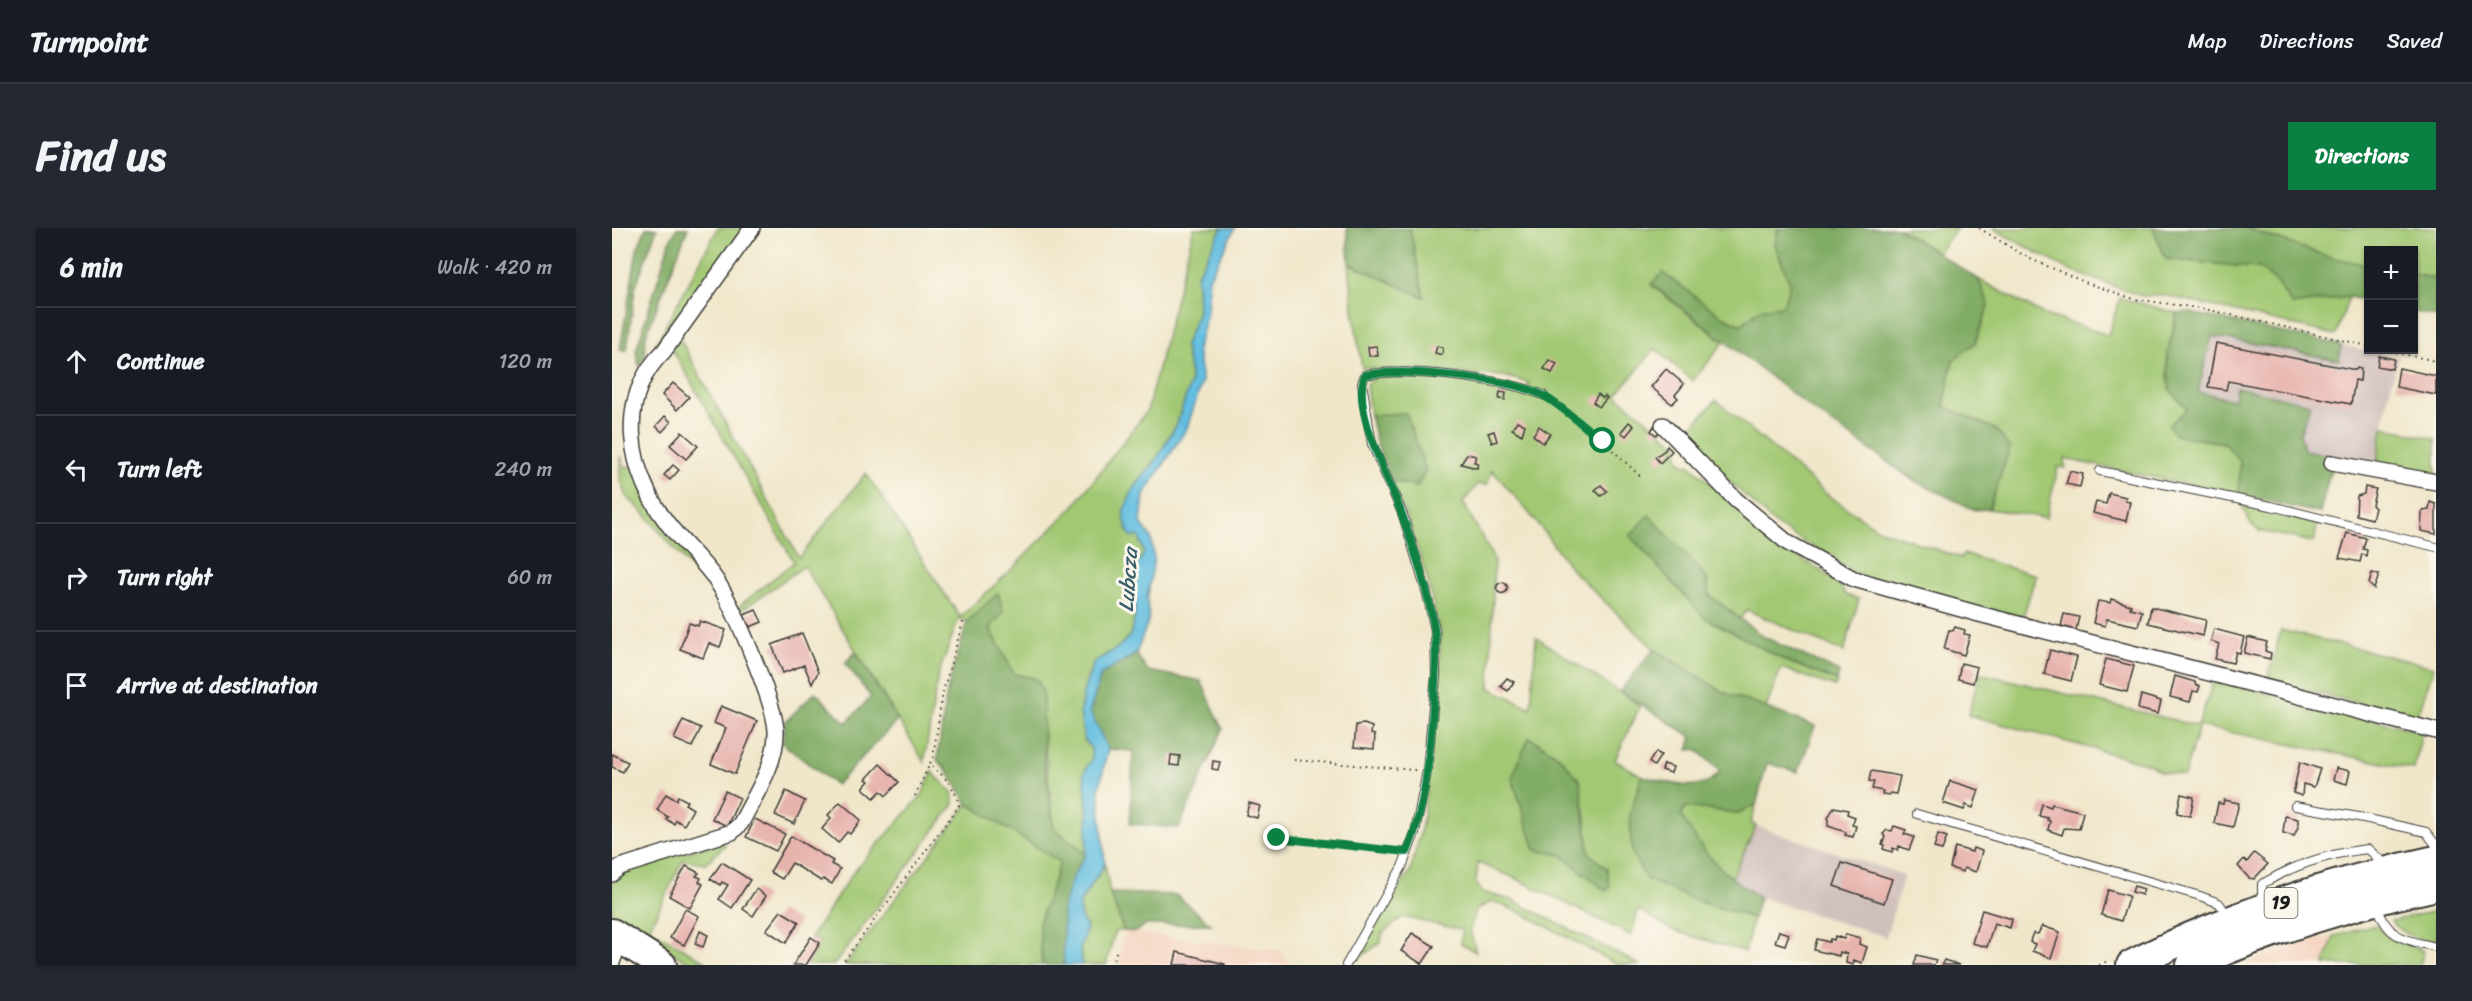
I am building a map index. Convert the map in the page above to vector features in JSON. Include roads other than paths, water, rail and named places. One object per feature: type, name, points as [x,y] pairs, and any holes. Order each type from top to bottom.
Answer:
[{"type":"highway","name":"19","points":[[2191,965],[2285,927],[2331,913],[2324,909],[2324,902],[2436,860]]},
{"type":"highway","name":"19","points":[[2142,962],[2231,921],[2262,910],[2379,881],[2436,886]]},
{"type":"highway","points":[[615,945],[662,965]]},
{"type":"street","points":[[612,874],[620,867],[732,832],[741,823],[774,752],[776,729],[772,710],[733,612],[718,583],[668,524],[646,491],[637,468],[632,442],[632,417],[639,386],[651,364],[664,351],[753,228]]},
{"type":"street","points":[[1664,425],[1736,500],[1788,543],[1854,579],[1979,614],[2436,731]]},
{"type":"street","points":[[2332,463],[2436,482]]},
{"type":"lane","points":[[1346,965],[1402,867],[1415,833],[1427,771],[1436,675],[1435,630],[1427,594],[1403,515],[1372,444],[1362,383],[1365,375],[1403,373],[1489,380],[1529,389],[1543,395]]},
{"type":"lane","points":[[2100,471],[2271,506],[2436,547]]},
{"type":"lane","points":[[2295,806],[2426,832],[2436,846]]},
{"type":"lane","points":[[1917,814],[2200,896],[2219,903],[2231,921]]},
{"type":"lane","points":[[2379,881],[2381,917],[2395,936],[2436,947]]},
{"type":"water","points":[[1222,228],[1235,228],[1209,278],[1207,312],[1197,349],[1202,382],[1187,428],[1144,495],[1141,523],[1151,537],[1154,559],[1147,601],[1149,619],[1136,654],[1101,674],[1090,712],[1108,749],[1099,789],[1105,864],[1079,904],[1081,918],[1087,927],[1080,949],[1082,965],[1064,965],[1063,906],[1072,878],[1086,854],[1088,813],[1084,773],[1092,758],[1091,748],[1084,739],[1080,712],[1084,689],[1094,662],[1116,649],[1130,636],[1135,617],[1135,569],[1144,553],[1139,536],[1132,537],[1128,532],[1123,512],[1133,490],[1156,460],[1177,424],[1191,381],[1185,345],[1198,312],[1197,275]]},
{"type":"water label","name":"Lubcza","points":[[1128,580]]}]
